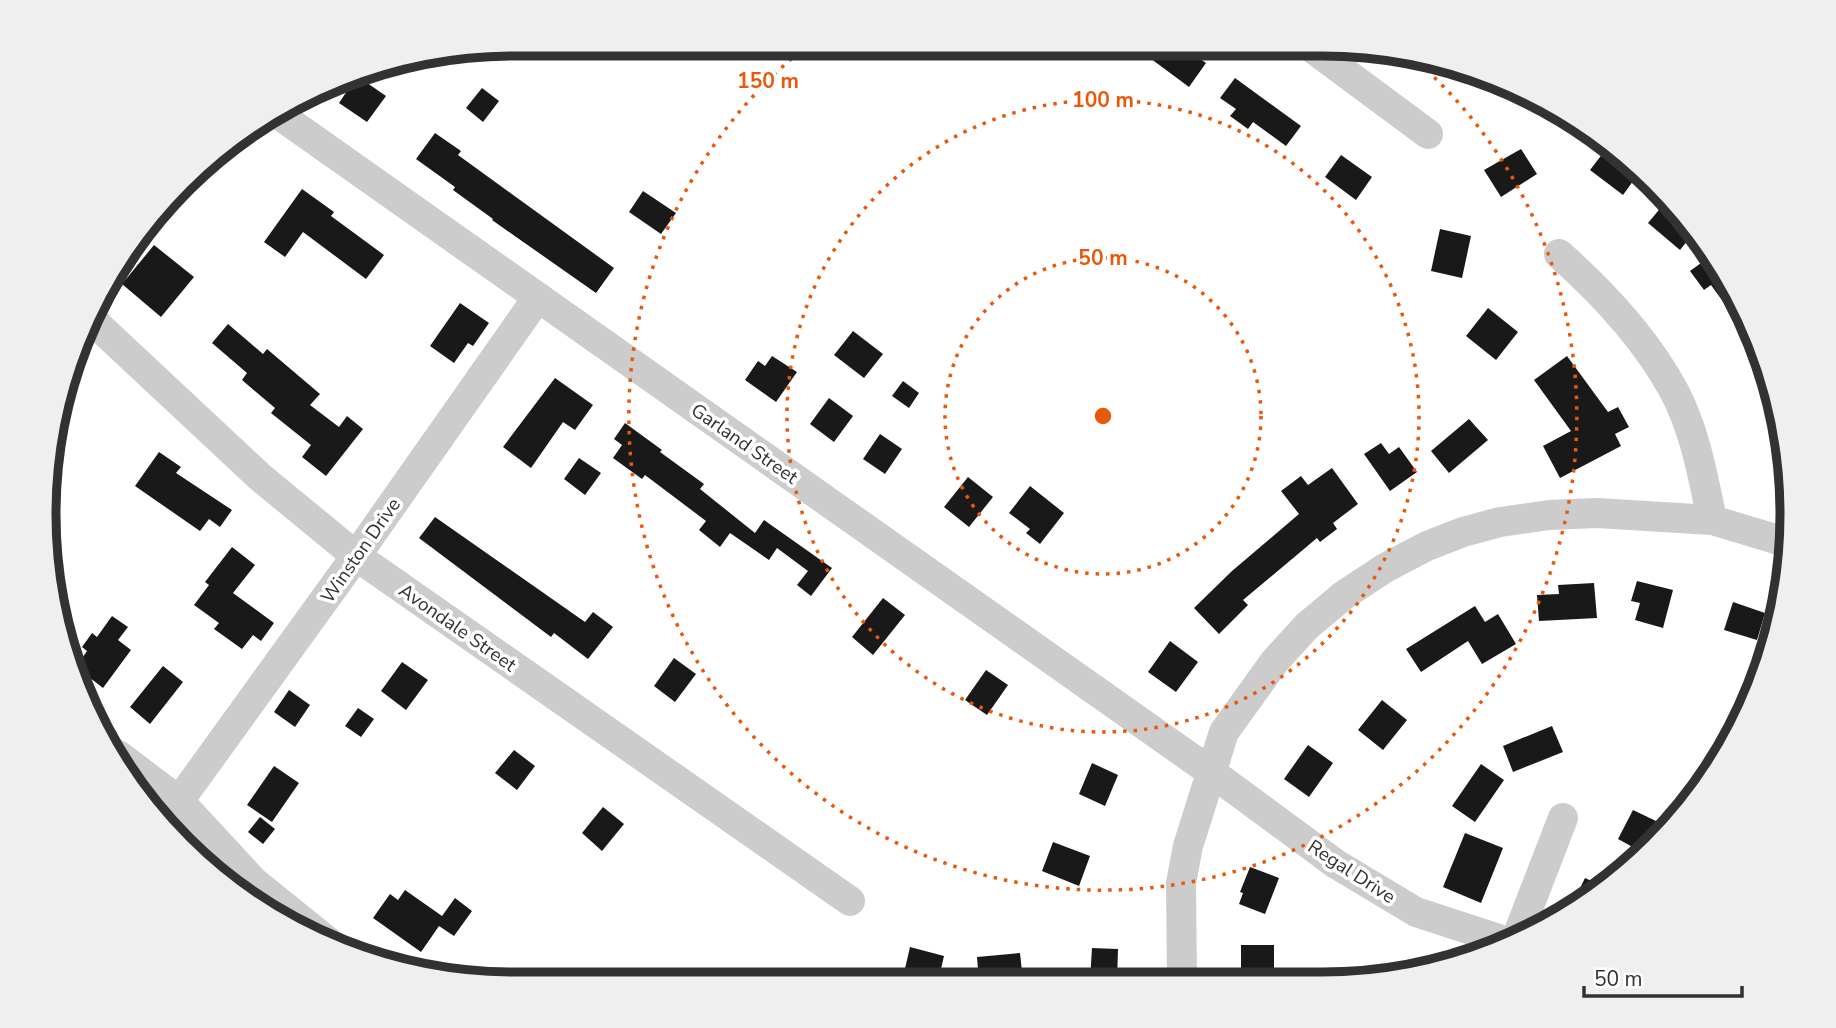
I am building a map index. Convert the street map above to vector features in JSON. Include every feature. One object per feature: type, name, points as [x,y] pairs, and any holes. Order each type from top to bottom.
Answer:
[{"type":"street","points":[[1323,56],[1427,134]]},
{"type":"street","name":"Garland Street","points":[[284,118],[1211,772]]},
{"type":"street","points":[[1559,254],[1592,284],[1618,313],[1654,359],[1674,391],[1686,418],[1712,520]]},
{"type":"street","name":"Winston Drive","points":[[178,801],[356,556],[538,297]]},
{"type":"street","name":"Avondale Street","points":[[97,325],[260,477],[356,556],[850,901]]},
{"type":"street","points":[[1182,972],[1181,883],[1188,846],[1224,732],[1275,662],[1307,626],[1344,595],[1427,546],[1463,532],[1549,516],[1597,513],[1712,520],[1779,540]]},
{"type":"street","points":[[131,765],[178,801],[254,882],[300,919]]},
{"type":"street","name":"Regal Drive","points":[[1211,772],[1336,864],[1416,912],[1495,938]]},
{"type":"street","points":[[1521,927],[1563,818]]},
{"type":"building","points":[[1147,56],[1196,56],[1206,63],[1189,87]]},
{"type":"building","points":[[1235,78],[1301,126],[1286,146],[1253,122],[1248,129],[1230,116],[1236,109],[1220,98]]},
{"type":"building","points":[[364,81],[386,96],[367,122],[339,103],[350,87]]},
{"type":"building","points":[[482,88],[499,101],[483,122],[466,108]]},
{"type":"building","points":[[435,133],[461,151],[458,155],[614,268],[596,293],[492,220],[453,190],[455,187],[416,159]]},
{"type":"building","points":[[1521,149],[1537,174],[1501,197],[1484,170]]},
{"type":"building","points":[[1603,153],[1634,179],[1623,195],[1590,170]]},
{"type":"building","points":[[1341,155],[1372,177],[1356,200],[1325,177]]},
{"type":"building","points":[[302,189],[334,212],[331,216],[384,255],[366,279],[303,232],[285,257],[264,242]]},
{"type":"building","points":[[643,191],[676,213],[661,234],[629,212]]},
{"type":"building","points":[[1661,207],[1688,240],[1680,250],[1648,223]]},
{"type":"building","points":[[1440,229],[1471,236],[1462,278],[1431,271]]},
{"type":"building","points":[[154,245],[194,277],[161,317],[122,284]]},
{"type":"building","points":[[1704,261],[1738,322],[1711,285],[1704,290],[1690,271]]},
{"type":"building","points":[[460,303],[489,323],[473,346],[468,343],[454,363],[430,346]]},
{"type":"building","points":[[1488,308],[1518,332],[1496,360],[1466,336]]},
{"type":"building","points":[[228,324],[263,354],[267,349],[320,394],[310,405],[339,427],[347,416],[363,429],[326,476],[302,457],[311,445],[271,413],[275,408],[242,380],[247,373],[212,343]]},
{"type":"building","points":[[853,331],[883,354],[864,378],[834,355]]},
{"type":"building","points":[[772,356],[797,372],[776,402],[745,380],[758,361],[765,366]]},
{"type":"building","points":[[1567,356],[1608,412],[1618,407],[1629,427],[1615,434],[1621,446],[1560,478],[1543,446],[1571,431],[1534,380]]},
{"type":"building","points":[[555,378],[593,405],[575,430],[563,422],[531,468],[503,447]]},
{"type":"building","points":[[903,381],[919,393],[909,408],[892,396]]},
{"type":"building","points":[[829,398],[853,416],[834,442],[810,424]]},
{"type":"building","points":[[1469,419],[1488,440],[1449,473],[1431,451]]},
{"type":"building","points":[[625,423],[704,484],[700,489],[755,533],[764,520],[832,568],[811,596],[797,585],[808,571],[777,548],[769,560],[730,533],[720,547],[699,530],[706,521],[645,475],[642,479],[613,458],[622,445],[614,439]]},
{"type":"building","points":[[880,434],[902,449],[885,474],[863,459]]},
{"type":"building","points":[[1381,443],[1389,454],[1399,447],[1417,472],[1390,491],[1364,454]]},
{"type":"building","points":[[159,452],[181,467],[176,473],[232,510],[220,527],[209,519],[200,531],[135,486]]},
{"type":"building","points":[[579,458],[601,473],[585,495],[564,479]]},
{"type":"building","points":[[1332,468],[1358,504],[1333,523],[1337,529],[1320,542],[1317,538],[1243,600],[1248,605],[1219,634],[1194,608],[1232,571],[1299,514],[1281,491],[1301,476],[1308,485]]},
{"type":"building","points":[[968,477],[993,497],[969,527],[944,507]]},
{"type":"building","points":[[1030,486],[1064,513],[1040,544],[1026,533],[1030,529],[1009,513]]},
{"type":"building","points":[[435,517],[585,622],[593,612],[613,627],[588,659],[554,633],[551,637],[419,538]]},
{"type":"building","points":[[232,547],[255,565],[233,593],[274,623],[261,641],[253,635],[242,649],[214,629],[219,623],[194,605],[209,585],[205,582]]},
{"type":"building","points":[[1637,581],[1673,590],[1663,628],[1635,620],[1640,603],[1631,601]]},
{"type":"building","points":[[1594,583],[1597,618],[1539,621],[1537,595],[1559,594],[1558,585]]},
{"type":"building","points":[[883,598],[905,615],[873,655],[852,637]]},
{"type":"building","points":[[1733,602],[1765,613],[1757,640],[1724,630]]},
{"type":"building","points":[[1475,606],[1485,622],[1498,614],[1516,644],[1482,664],[1468,641],[1421,672],[1406,649]]},
{"type":"building","points":[[112,616],[128,627],[118,640],[131,650],[103,688],[85,674],[80,661],[87,651],[82,647],[92,633],[97,637]]},
{"type":"building","points":[[1170,641],[1198,662],[1176,692],[1148,672]]},
{"type":"building","points":[[674,658],[696,674],[675,702],[654,686]]},
{"type":"building","points":[[402,662],[428,680],[406,710],[381,691]]},
{"type":"building","points":[[163,666],[183,682],[150,724],[130,707]]},
{"type":"building","points":[[986,670],[1008,685],[987,715],[965,700]]},
{"type":"building","points":[[289,690],[310,705],[295,727],[274,712]]},
{"type":"building","points":[[1382,700],[1407,720],[1383,750],[1358,730]]},
{"type":"building","points":[[358,708],[374,719],[361,737],[345,726]]},
{"type":"building","points":[[1552,726],[1563,752],[1513,772],[1503,746]]},
{"type":"building","points":[[1308,745],[1333,763],[1309,797],[1284,779]]},
{"type":"building","points":[[514,750],[535,766],[517,790],[495,773]]},
{"type":"building","points":[[1092,763],[1118,775],[1105,806],[1079,794]]},
{"type":"building","points":[[1481,764],[1504,780],[1475,822],[1452,806]]},
{"type":"building","points":[[274,766],[299,783],[272,822],[247,805]]},
{"type":"building","points":[[603,807],[624,824],[602,851],[582,833]]},
{"type":"building","points":[[1633,810],[1656,821],[1648,836],[1635,848],[1618,839]]},
{"type":"building","points":[[260,817],[275,829],[263,844],[248,832]]},
{"type":"building","points":[[1465,833],[1503,848],[1481,903],[1443,887]]},
{"type":"building","points":[[1053,842],[1090,856],[1079,886],[1042,871]]},
{"type":"building","points":[[1250,867],[1279,878],[1265,914],[1239,904],[1243,893],[1240,892]]},
{"type":"building","points":[[1585,878],[1594,882],[1577,894]]},
{"type":"building","points":[[405,890],[442,916],[455,898],[472,911],[454,936],[439,926],[421,952],[373,918],[390,894],[398,900]]},
{"type":"building","points":[[1241,945],[1274,945],[1274,972],[1241,972]]},
{"type":"building","points":[[910,947],[944,956],[940,972],[904,972]]},
{"type":"building","points":[[1092,948],[1118,949],[1117,972],[1091,972]]},
{"type":"building","points":[[1020,953],[1022,972],[978,972],[977,957]]}]
